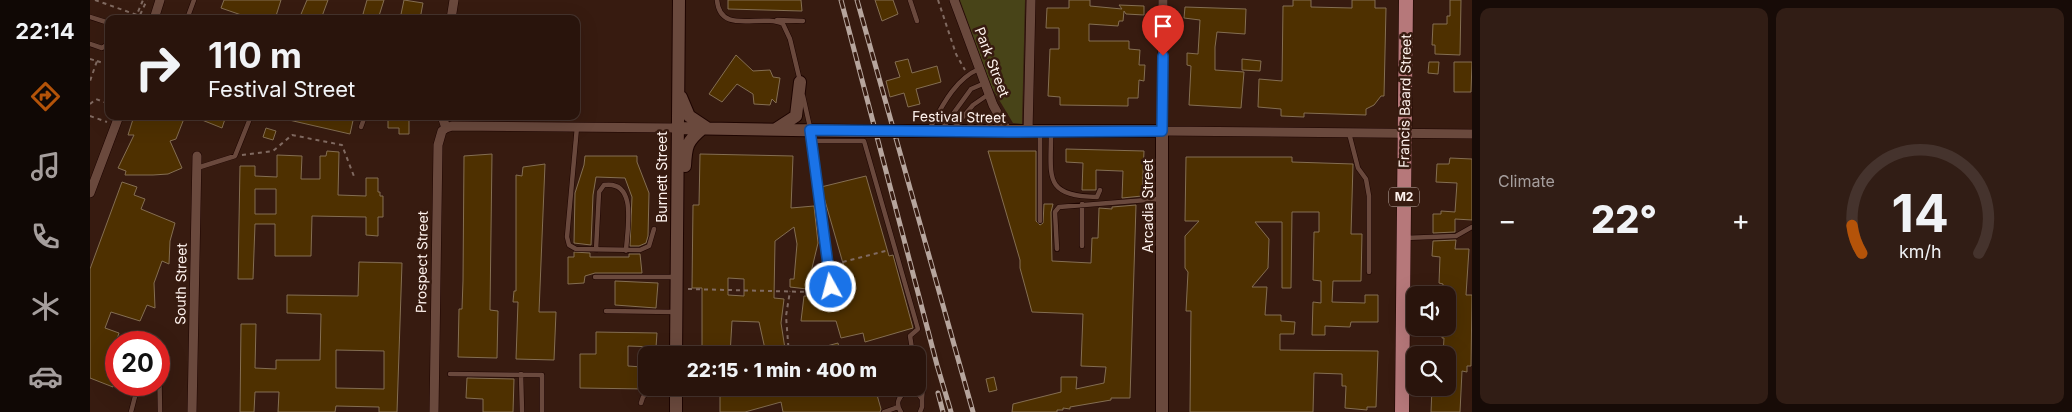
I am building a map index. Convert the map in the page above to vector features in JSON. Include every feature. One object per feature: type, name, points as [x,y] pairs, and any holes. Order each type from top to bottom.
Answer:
[{"type":"main road","name":"Francis Baard Street","points":[[1402,412],[1406,0]]},
{"type":"street","points":[[155,15],[160,0]]},
{"type":"street","points":[[452,15],[454,0]]},
{"type":"street","name":"Burnett Street","points":[[676,346],[679,0]]},
{"type":"street","name":"Park Street","points":[[954,0],[989,94],[1008,132]]},
{"type":"street","points":[[1031,0],[1040,132]]},
{"type":"street","name":"Arcadia Street","points":[[1162,412],[1163,0]]},
{"type":"street","points":[[776,129],[796,116],[800,82]]},
{"type":"street","points":[[676,239],[683,219],[686,150],[689,141],[705,128],[689,116],[678,87]]},
{"type":"street","points":[[443,120],[446,128]]},
{"type":"street","points":[[90,191],[117,121]]},
{"type":"street","name":"Festival Street","points":[[446,128],[452,126],[776,129],[812,135],[852,131],[1472,134]]},
{"type":"street","name":"Prospect Street","points":[[434,412],[438,145],[442,131],[446,128]]},
{"type":"street","name":"South Street","points":[[192,412],[197,156]]},
{"type":"street","points":[[676,396],[676,412]]},
{"type":"lane","points":[[188,15],[194,0]]},
{"type":"lane","points":[[717,0],[721,15],[725,18],[754,21],[803,21]]},
{"type":"lane","points":[[910,0],[917,21]]},
{"type":"lane","points":[[90,17],[105,22]]},
{"type":"lane","points":[[776,20],[783,24],[790,39],[812,135],[818,201],[829,265],[832,297]]},
{"type":"lane","points":[[90,44],[102,48],[105,46]]},
{"type":"lane","points":[[935,132],[958,84],[968,74],[979,69]]},
{"type":"lane","points":[[935,132],[971,90],[985,83]]},
{"type":"lane","points":[[935,132],[989,94]]},
{"type":"lane","points":[[197,168],[235,156],[249,120]]},
{"type":"lane","points":[[361,127],[364,120]]},
{"type":"lane","points":[[576,127],[567,237],[569,245],[576,249],[640,250],[649,246],[654,229]]},
{"type":"lane","points":[[1040,132],[1052,181],[1056,187],[1080,197],[1096,197],[1100,190]]},
{"type":"lane","points":[[1040,132],[1040,220]]},
{"type":"lane","points":[[1349,133],[1358,168],[1366,180],[1369,196],[1369,272]]},
{"type":"lane","points":[[812,135],[864,141],[918,329],[910,336],[912,346]]},
{"type":"lane","points":[[596,250],[599,192],[604,186],[612,184],[620,187],[625,193],[627,201],[626,251]]},
{"type":"lane","points":[[1057,248],[1056,208],[1082,204],[1163,199]]},
{"type":"lane","points":[[1082,204],[1082,246]]},
{"type":"lane","points":[[1404,238],[1456,236],[1472,227]]},
{"type":"lane","points":[[596,277],[676,283]]},
{"type":"lane","points":[[606,311],[676,312]]},
{"type":"lane","points":[[450,374],[542,375],[542,412]]},
{"type":"lane","points":[[521,374],[522,412]]},
{"type":"lane","points":[[131,412],[135,396]]},
{"type":"lane","points":[[160,396],[160,412]]},
{"type":"lane","points":[[641,403],[643,396]]},
{"type":"lane","points":[[884,412],[899,410],[898,400],[900,396]]},
{"type":"lane","points":[[920,412],[922,396]]},
{"type":"path","points":[[95,0],[137,15]]},
{"type":"path","points":[[137,15],[143,0]]},
{"type":"path","points":[[137,15],[140,15],[147,0]]},
{"type":"path","points":[[938,0],[956,54],[968,74]]},
{"type":"path","points":[[90,59],[105,64]]},
{"type":"path","points":[[90,81],[97,61]]},
{"type":"path","points":[[90,104],[96,100],[105,103]]},
{"type":"path","points":[[90,116],[105,119]]},
{"type":"path","points":[[235,156],[273,151],[292,135],[342,146],[355,179]]},
{"type":"path","points":[[676,283],[810,292],[822,268],[896,248]]},
{"type":"path","points":[[788,346],[786,316],[790,291]]},
{"type":"shaded area","points":[[960,0],[1025,0],[1022,124],[1013,123],[992,88]]},
{"type":"building","points":[[224,0],[281,0],[276,15],[241,15],[221,8]]},
{"type":"building","points":[[307,0],[328,0],[322,15],[301,15]]},
{"type":"building","points":[[367,0],[384,0],[379,15],[363,14]]},
{"type":"building","points":[[404,0],[423,3],[421,15],[401,15]]},
{"type":"building","points":[[728,0],[801,0],[802,11],[728,9]]},
{"type":"building","points":[[875,0],[893,0],[898,14],[882,21]]},
{"type":"building","points":[[1069,0],[1090,0],[1090,6],[1122,9],[1119,5],[1144,6],[1144,15],[1126,14],[1124,11],[1123,21],[1119,21],[1118,26],[1089,24],[1089,41],[1129,41],[1129,49],[1140,50],[1139,65],[1145,65],[1144,81],[1139,80],[1138,98],[1128,98],[1128,106],[1060,105],[1060,97],[1048,96],[1050,49],[1059,49],[1059,28],[1046,28],[1047,8],[1069,8]]},
{"type":"building","points":[[1293,0],[1311,0],[1311,7],[1352,8],[1352,0],[1375,0],[1375,8],[1386,8],[1384,96],[1381,96],[1374,105],[1366,109],[1366,115],[1304,113],[1304,117],[1281,116],[1281,109],[1258,107],[1259,79],[1282,81],[1283,6],[1293,6]]},
{"type":"building","points":[[1450,0],[1461,0],[1460,55],[1435,54],[1435,45],[1432,45],[1433,24],[1447,24],[1447,16],[1450,16]]},
{"type":"building","points":[[1185,7],[1246,9],[1245,34],[1217,32],[1215,47],[1215,70],[1244,72],[1241,108],[1189,105],[1191,66],[1187,65],[1187,53],[1198,54],[1200,20],[1184,18]]},
{"type":"building","points":[[736,55],[753,71],[770,70],[773,77],[780,78],[776,103],[772,99],[770,105],[754,104],[753,94],[737,84],[722,102],[709,94]]},
{"type":"building","points":[[908,59],[912,73],[937,66],[941,82],[916,89],[920,104],[908,107],[904,93],[890,97],[886,81],[900,77],[895,62]]},
{"type":"building","points":[[1242,59],[1261,61],[1260,71],[1242,70]]},
{"type":"building","points":[[1429,62],[1439,62],[1438,74],[1428,73]]},
{"type":"building","points":[[1454,62],[1472,62],[1471,92],[1454,92]]},
{"type":"building","points":[[133,120],[183,120],[176,139],[170,141],[182,168],[168,174],[125,175],[126,171],[118,168],[134,135],[128,135]]},
{"type":"building","points":[[202,120],[225,120],[222,128]]},
{"type":"building","points":[[289,120],[353,120],[350,134]]},
{"type":"building","points":[[388,120],[409,120],[409,134],[399,134],[399,128],[388,128]]},
{"type":"building","points":[[266,128],[276,131],[273,140],[263,137]]},
{"type":"building","points":[[1066,149],[1144,151],[1142,196],[1122,198],[1123,171],[1096,170],[1096,190],[1082,190],[1083,163],[1066,162]]},
{"type":"building","points":[[327,151],[339,152],[338,195],[366,196],[366,178],[378,178],[378,192],[380,192],[380,196],[383,196],[383,217],[378,217],[378,236],[366,235],[366,217],[312,216],[311,256],[275,256],[275,224],[255,224],[253,279],[238,279],[240,166],[255,166],[255,176],[277,177],[277,155],[302,156],[301,179],[320,179],[320,156],[326,156]],"holes":[[[255,189],[276,189],[276,214],[255,214]]]},
{"type":"building","points":[[988,151],[1036,151],[1036,221],[1040,225],[1043,223],[1044,204],[1053,204],[1051,212],[1052,261],[1091,263],[1092,238],[1098,238],[1099,208],[1112,209],[1112,207],[1136,205],[1130,398],[1111,398],[1111,400],[1070,407],[1070,409],[1063,408],[1063,410],[1057,410],[1057,412],[1012,412],[1013,404],[1061,392],[1061,377],[1077,377],[1076,389],[1104,383],[1106,367],[1081,366],[1083,314],[1032,312],[1020,268],[1020,260]]},
{"type":"building","points":[[492,154],[490,310],[498,311],[497,358],[458,357],[459,309],[462,309],[463,281],[464,156]]},
{"type":"building","points":[[700,154],[793,156],[791,208],[814,206],[818,243],[807,289],[790,287],[790,279],[794,279],[797,244],[794,227],[775,241],[774,298],[784,299],[781,323],[785,346],[764,346],[759,322],[732,321],[731,346],[702,346],[702,288],[692,288],[693,205],[699,205]],"holes":[[[728,278],[744,279],[744,296],[728,295]]]},
{"type":"building","points":[[585,156],[637,156],[637,162],[649,193],[648,236],[646,243],[639,246],[630,246],[632,197],[625,178],[596,177],[593,195],[591,245],[574,243],[575,193]]},
{"type":"building","points":[[1186,157],[1292,157],[1292,162],[1353,164],[1351,234],[1362,234],[1361,281],[1333,281],[1332,302],[1365,303],[1365,295],[1378,295],[1378,322],[1351,322],[1350,327],[1325,326],[1325,335],[1312,335],[1313,302],[1321,303],[1321,281],[1313,280],[1314,232],[1319,232],[1319,212],[1292,212],[1291,288],[1282,288],[1282,222],[1255,222],[1269,239],[1268,268],[1252,287],[1267,287],[1265,315],[1281,315],[1281,321],[1295,322],[1294,334],[1280,334],[1280,350],[1378,351],[1376,407],[1367,407],[1367,410],[1345,408],[1346,386],[1342,386],[1342,374],[1314,373],[1313,412],[1190,412],[1191,311],[1186,311],[1188,272],[1185,268],[1185,236],[1199,221],[1185,221]]},
{"type":"building","points":[[1450,158],[1472,159],[1472,220],[1455,219],[1455,232],[1433,233],[1433,214],[1441,214],[1441,211],[1455,212],[1457,183],[1436,182],[1437,164],[1449,164]]},
{"type":"building","points":[[545,164],[539,312],[556,312],[554,360],[516,359],[518,302],[513,302],[514,291],[516,291],[516,175],[522,176],[523,167]]},
{"type":"building","points":[[866,176],[889,256],[893,255],[913,328],[865,342],[863,333],[841,338],[836,321],[801,321],[804,296],[828,297],[832,301],[836,297],[853,298],[821,187]]},
{"type":"building","points":[[122,182],[137,187],[134,195],[145,199],[141,209],[175,223],[170,241],[169,264],[162,261],[154,283],[155,308],[147,305],[140,321],[111,312],[105,328],[113,331],[105,331],[105,384],[90,378],[90,269]]},
{"type":"building","points":[[1456,240],[1455,249],[1469,249],[1466,295],[1472,295],[1471,366],[1467,366],[1467,372],[1462,371],[1460,412],[1431,412],[1432,396],[1456,396],[1456,346],[1444,346],[1444,338],[1442,338],[1442,336],[1456,336],[1456,286],[1443,286],[1443,284],[1439,283],[1440,257],[1432,256],[1433,241]]},
{"type":"building","points":[[574,252],[590,253],[590,257],[629,257],[629,254],[640,254],[642,273],[595,273],[585,276],[584,283],[568,284],[568,257],[574,257]]},
{"type":"building","points":[[359,262],[402,263],[397,412],[379,412],[379,407],[336,406],[335,412],[278,412],[279,392],[255,392],[254,412],[240,412],[241,324],[256,324],[255,368],[276,369],[276,360],[320,360],[321,314],[287,313],[287,295],[358,296]],"holes":[[[336,350],[384,351],[384,389],[336,388]]]},
{"type":"building","points":[[615,281],[658,283],[656,308],[615,305]]},
{"type":"building","points":[[596,332],[657,333],[656,346],[628,346],[628,366],[638,367],[638,389],[580,388],[580,354],[596,354]]},
{"type":"building","points":[[838,343],[839,346],[827,346]]},
{"type":"building","points":[[994,377],[997,390],[989,392],[986,379]]},
{"type":"building","points":[[467,378],[514,379],[513,412],[483,412],[483,399],[466,398]]},
{"type":"building","points":[[720,396],[877,396],[881,409],[880,412],[783,412],[781,402],[745,412],[720,412]]},
{"type":"railway","points":[[841,0],[951,412]]},
{"type":"railway","points":[[857,0],[973,412]]},
{"type":"railway","points":[[938,393],[943,412]]},
{"type":"route","points":[[831,287],[818,201],[813,141],[810,130],[1162,131],[1163,56]]}]
